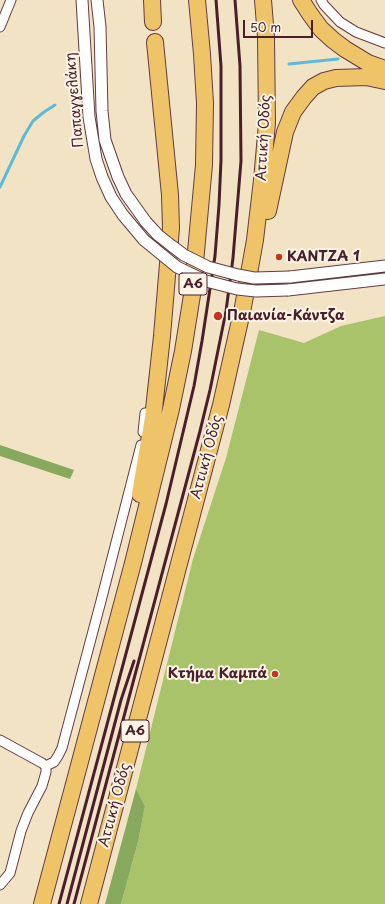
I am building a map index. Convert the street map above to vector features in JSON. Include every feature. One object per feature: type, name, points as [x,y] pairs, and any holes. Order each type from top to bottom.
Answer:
[{"type":"highway","points":[[152,0],[153,22]]},
{"type":"highway","name":"Α6","points":[[42,904],[134,563],[171,409],[183,351],[192,288],[204,165],[205,103],[197,0]]},
{"type":"highway","name":"Αττική Οδός","points":[[89,904],[221,405],[243,307],[255,240],[262,180],[266,124],[266,37],[263,0]]},
{"type":"highway","points":[[301,0],[321,29],[333,40],[368,63],[385,69]]},
{"type":"highway","points":[[134,563],[138,502],[146,467],[153,418],[162,336],[171,228],[170,195],[154,42]]},
{"type":"highway","points":[[243,307],[264,229],[285,132],[293,112],[313,87],[324,81],[349,77],[366,77],[385,81]]},
{"type":"street","points":[[0,27],[11,0]]},
{"type":"street","name":"Παπαγγελάκη","points":[[82,0],[89,117],[96,159],[111,197],[122,215],[144,240],[177,267],[206,281],[237,289],[256,291],[288,290],[385,279]]},
{"type":"street","name":"Παπαγγελάκη","points":[[98,0],[104,140],[126,194],[135,209],[158,235],[184,254],[208,267],[254,278],[290,277],[385,266]]},
{"type":"street","points":[[321,0],[340,22],[356,32],[385,43]]},
{"type":"street","points":[[46,766],[54,762],[62,748],[139,452],[145,412]]},
{"type":"street","points":[[0,740],[46,766]]},
{"type":"street","points":[[0,885],[10,873],[21,831],[28,813],[42,786],[46,766]]},
{"type":"green space","name":"Kτήμα Καμπά","points":[[385,316],[385,904],[121,904],[138,842],[145,806],[136,789],[193,559],[226,458],[259,330],[304,343],[341,326]]},
{"type":"green space","points":[[0,445],[74,470],[70,479],[0,456]]},
{"type":"green space","points":[[136,789],[145,806],[138,842],[121,904],[105,904]]},
{"type":"waterway","points":[[289,64],[338,59]]},
{"type":"waterway","points":[[0,187],[24,136],[33,121],[55,105]]},
{"type":"railway","points":[[59,904],[166,504],[194,386],[202,341],[215,256],[221,160],[221,66],[216,0]]},
{"type":"railway","points":[[74,904],[200,431],[226,311],[233,258],[241,161],[240,66],[235,0]]},
{"type":"railway","points":[[67,904],[121,700],[134,661]]},
{"type":"place","name":"ΚΑΝΤΖΑ 1","points":[[279,257]]},
{"type":"place","name":"Παιανία-Κάντζα","points":[[218,316]]},
{"type":"place","name":"Kτήμα Καμπά","points":[[275,674]]}]
